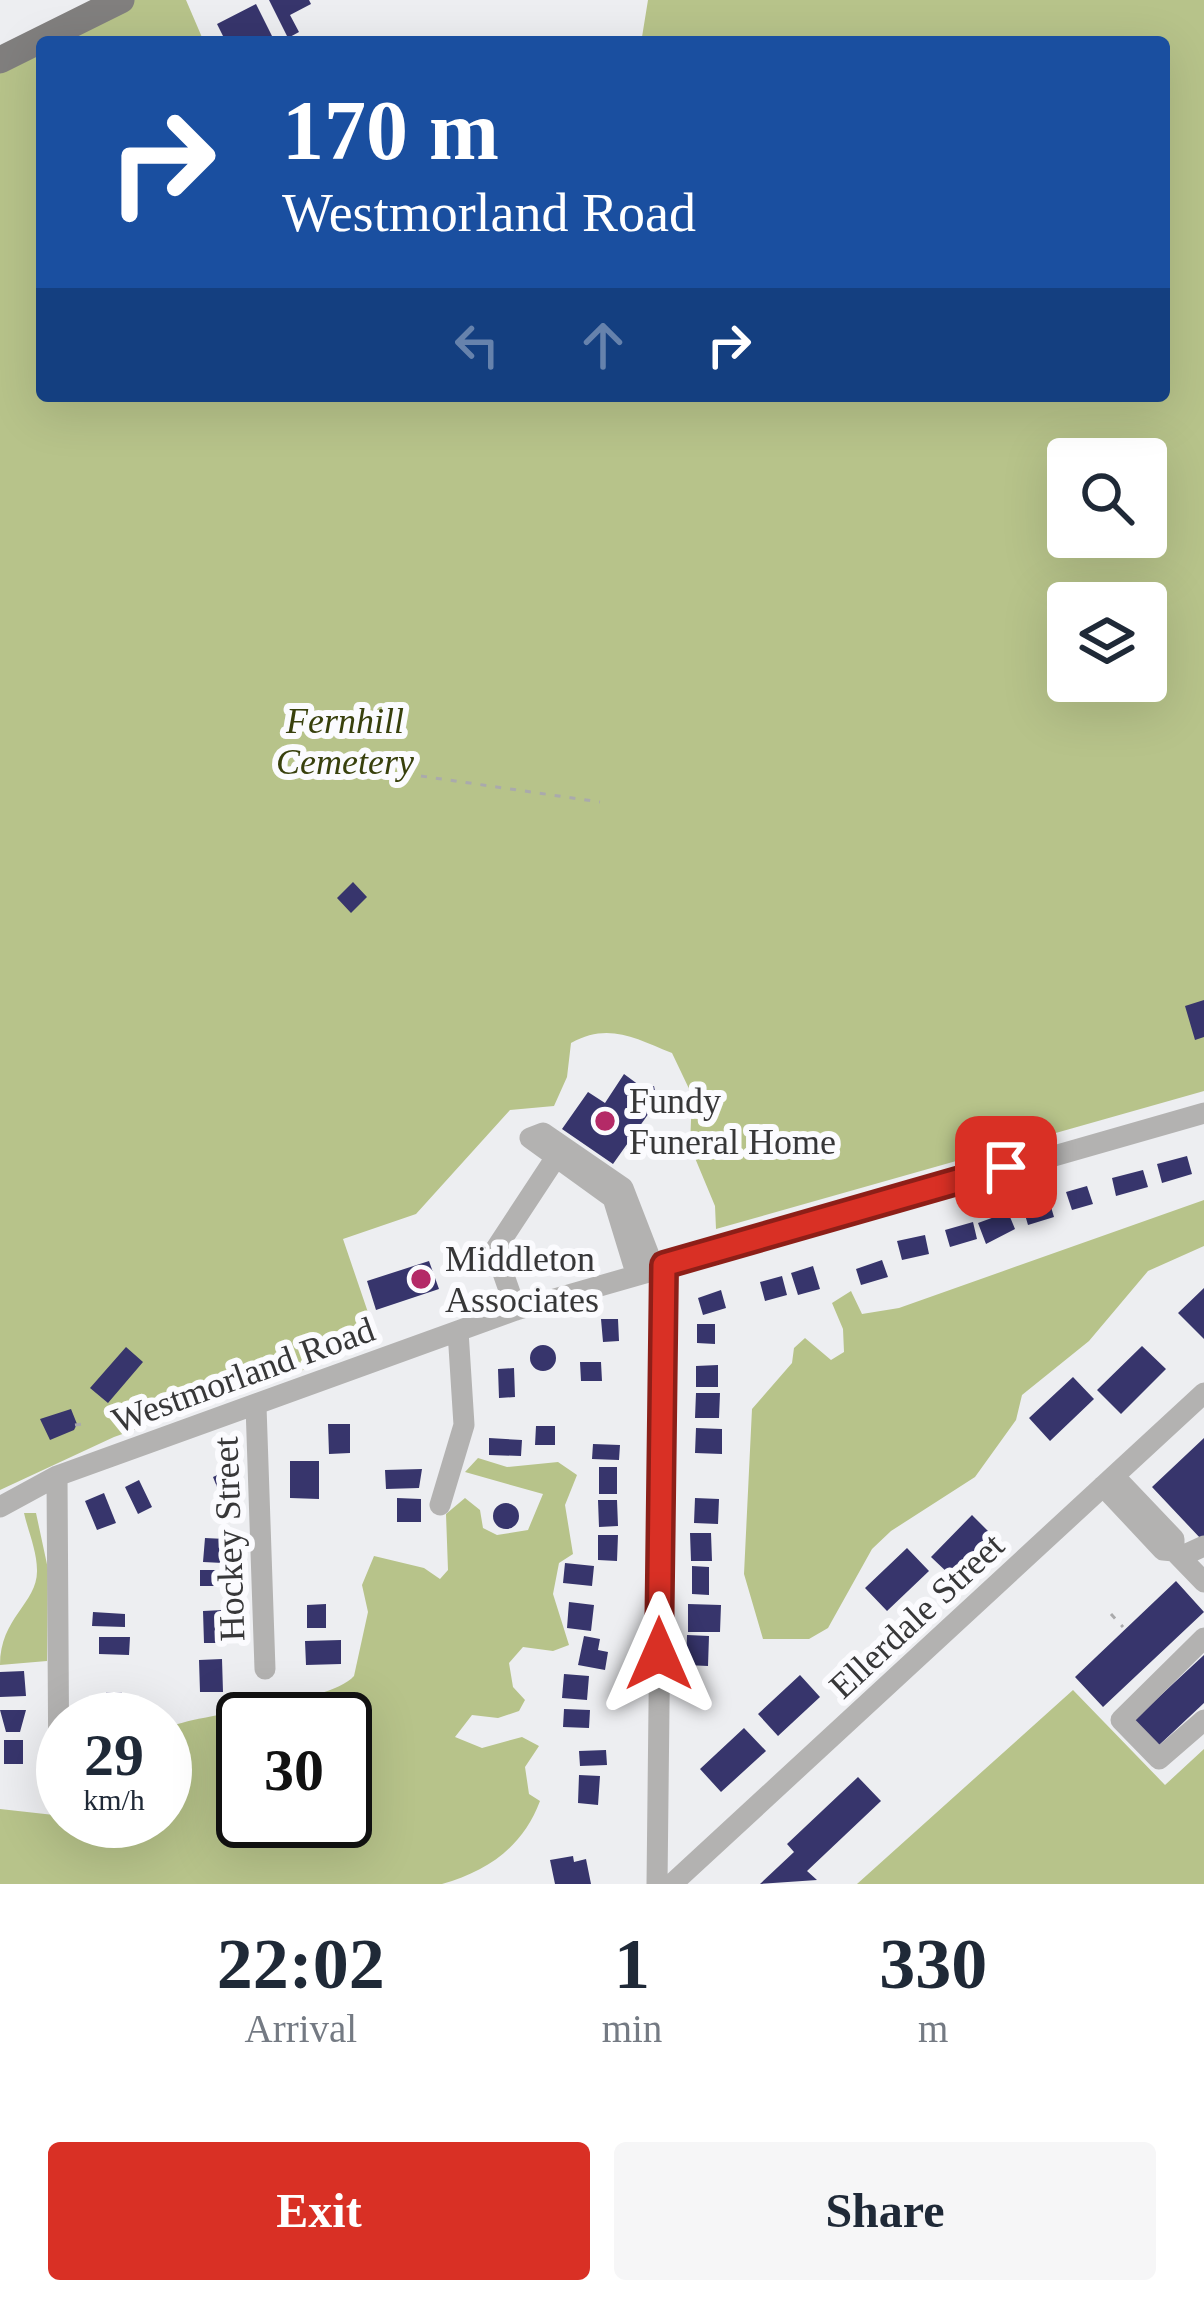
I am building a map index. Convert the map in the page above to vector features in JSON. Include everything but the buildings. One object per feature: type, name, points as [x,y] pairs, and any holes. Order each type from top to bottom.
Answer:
[{"type":"main road","points":[[48,36],[121,0]]},
{"type":"main road","points":[[0,60],[36,42]]},
{"type":"street","name":"Westmorland Road","points":[[0,1507],[57,1476],[516,1310],[1204,1113]]},
{"type":"street","points":[[516,1310],[496,1250],[560,1152],[613,1198],[651,1269],[657,1884]]},
{"type":"street","points":[[440,1505],[464,1425],[458,1331]]},
{"type":"street","name":"Ellerdale Street","points":[[672,1884],[1204,1394]]},
{"type":"street","name":"Hockey Street","points":[[256,1406],[265,1669]]},
{"type":"street","points":[[57,1476],[58,1692]]},
{"type":"street","points":[[1109,1481],[1163,1550],[1177,1554],[1204,1582]]},
{"type":"street","points":[[1177,1554],[1204,1546]]},
{"type":"street","points":[[1204,1638],[1121,1720],[1159,1759],[1204,1720]]},
{"type":"path","points":[[421,776],[600,802]]},
{"type":"path","points":[[75,1425],[89,1423]]},
{"type":"path","points":[[1111,1614],[1124,1628]]},
{"type":"green space","name":"Fernhill Cemetery","points":[[123,0],[186,0],[201,36],[50,36]]},
{"type":"green space","name":"Fernhill Cemetery","points":[[648,0],[1204,0],[1204,1091],[716,1229],[715,1206],[690,1146],[692,1095],[672,1053],[622,1034],[584,1037],[571,1043],[567,1077],[554,1106],[510,1110],[416,1214],[343,1239],[375,1333],[304,1364],[306,1369],[114,1437],[0,1490],[0,61],[36,43],[36,402],[1170,402],[1170,36],[642,36]]},
{"type":"green space","points":[[1204,1200],[1204,1246],[1148,1271],[1089,1341],[1022,1395],[1016,1420],[975,1477],[891,1531],[872,1549],[828,1628],[809,1639],[763,1639],[744,1574],[752,1409],[792,1363],[794,1348],[805,1338],[831,1360],[844,1352],[843,1329],[832,1303],[851,1291],[862,1314],[899,1308]]},
{"type":"green space","points":[[478,1458],[507,1467],[558,1462],[577,1475],[565,1505],[573,1554],[559,1563],[553,1594],[569,1645],[553,1651],[523,1647],[509,1663],[513,1687],[525,1700],[519,1711],[498,1718],[472,1715],[455,1737],[482,1748],[522,1737],[539,1746],[525,1767],[529,1794],[540,1801],[524,1831],[502,1855],[442,1884],[0,1884],[0,1809],[36,1813],[36,1848],[192,1848],[192,1721],[216,1716],[216,1848],[372,1848],[372,1692],[324,1692],[354,1676],[368,1612],[362,1585],[374,1556],[424,1568],[440,1579],[448,1570],[446,1514],[465,1498],[480,1510],[483,1528],[497,1535],[528,1530],[543,1494],[465,1472]]},
{"type":"green space","points":[[24,1513],[36,1513],[48,1569],[47,1661],[0,1665],[6,1635],[36,1582],[36,1556]]},
{"type":"green space","points":[[1073,1690],[1165,1785],[1204,1749],[1204,1884],[857,1884]]},
{"type":"place","name":"Fundy Funeral Home","points":[[605,1121]]},
{"type":"place","name":"Middleton Associates","points":[[421,1279]]},
{"type":"route","points":[[659,1654],[664,1265],[1006,1167]]}]
